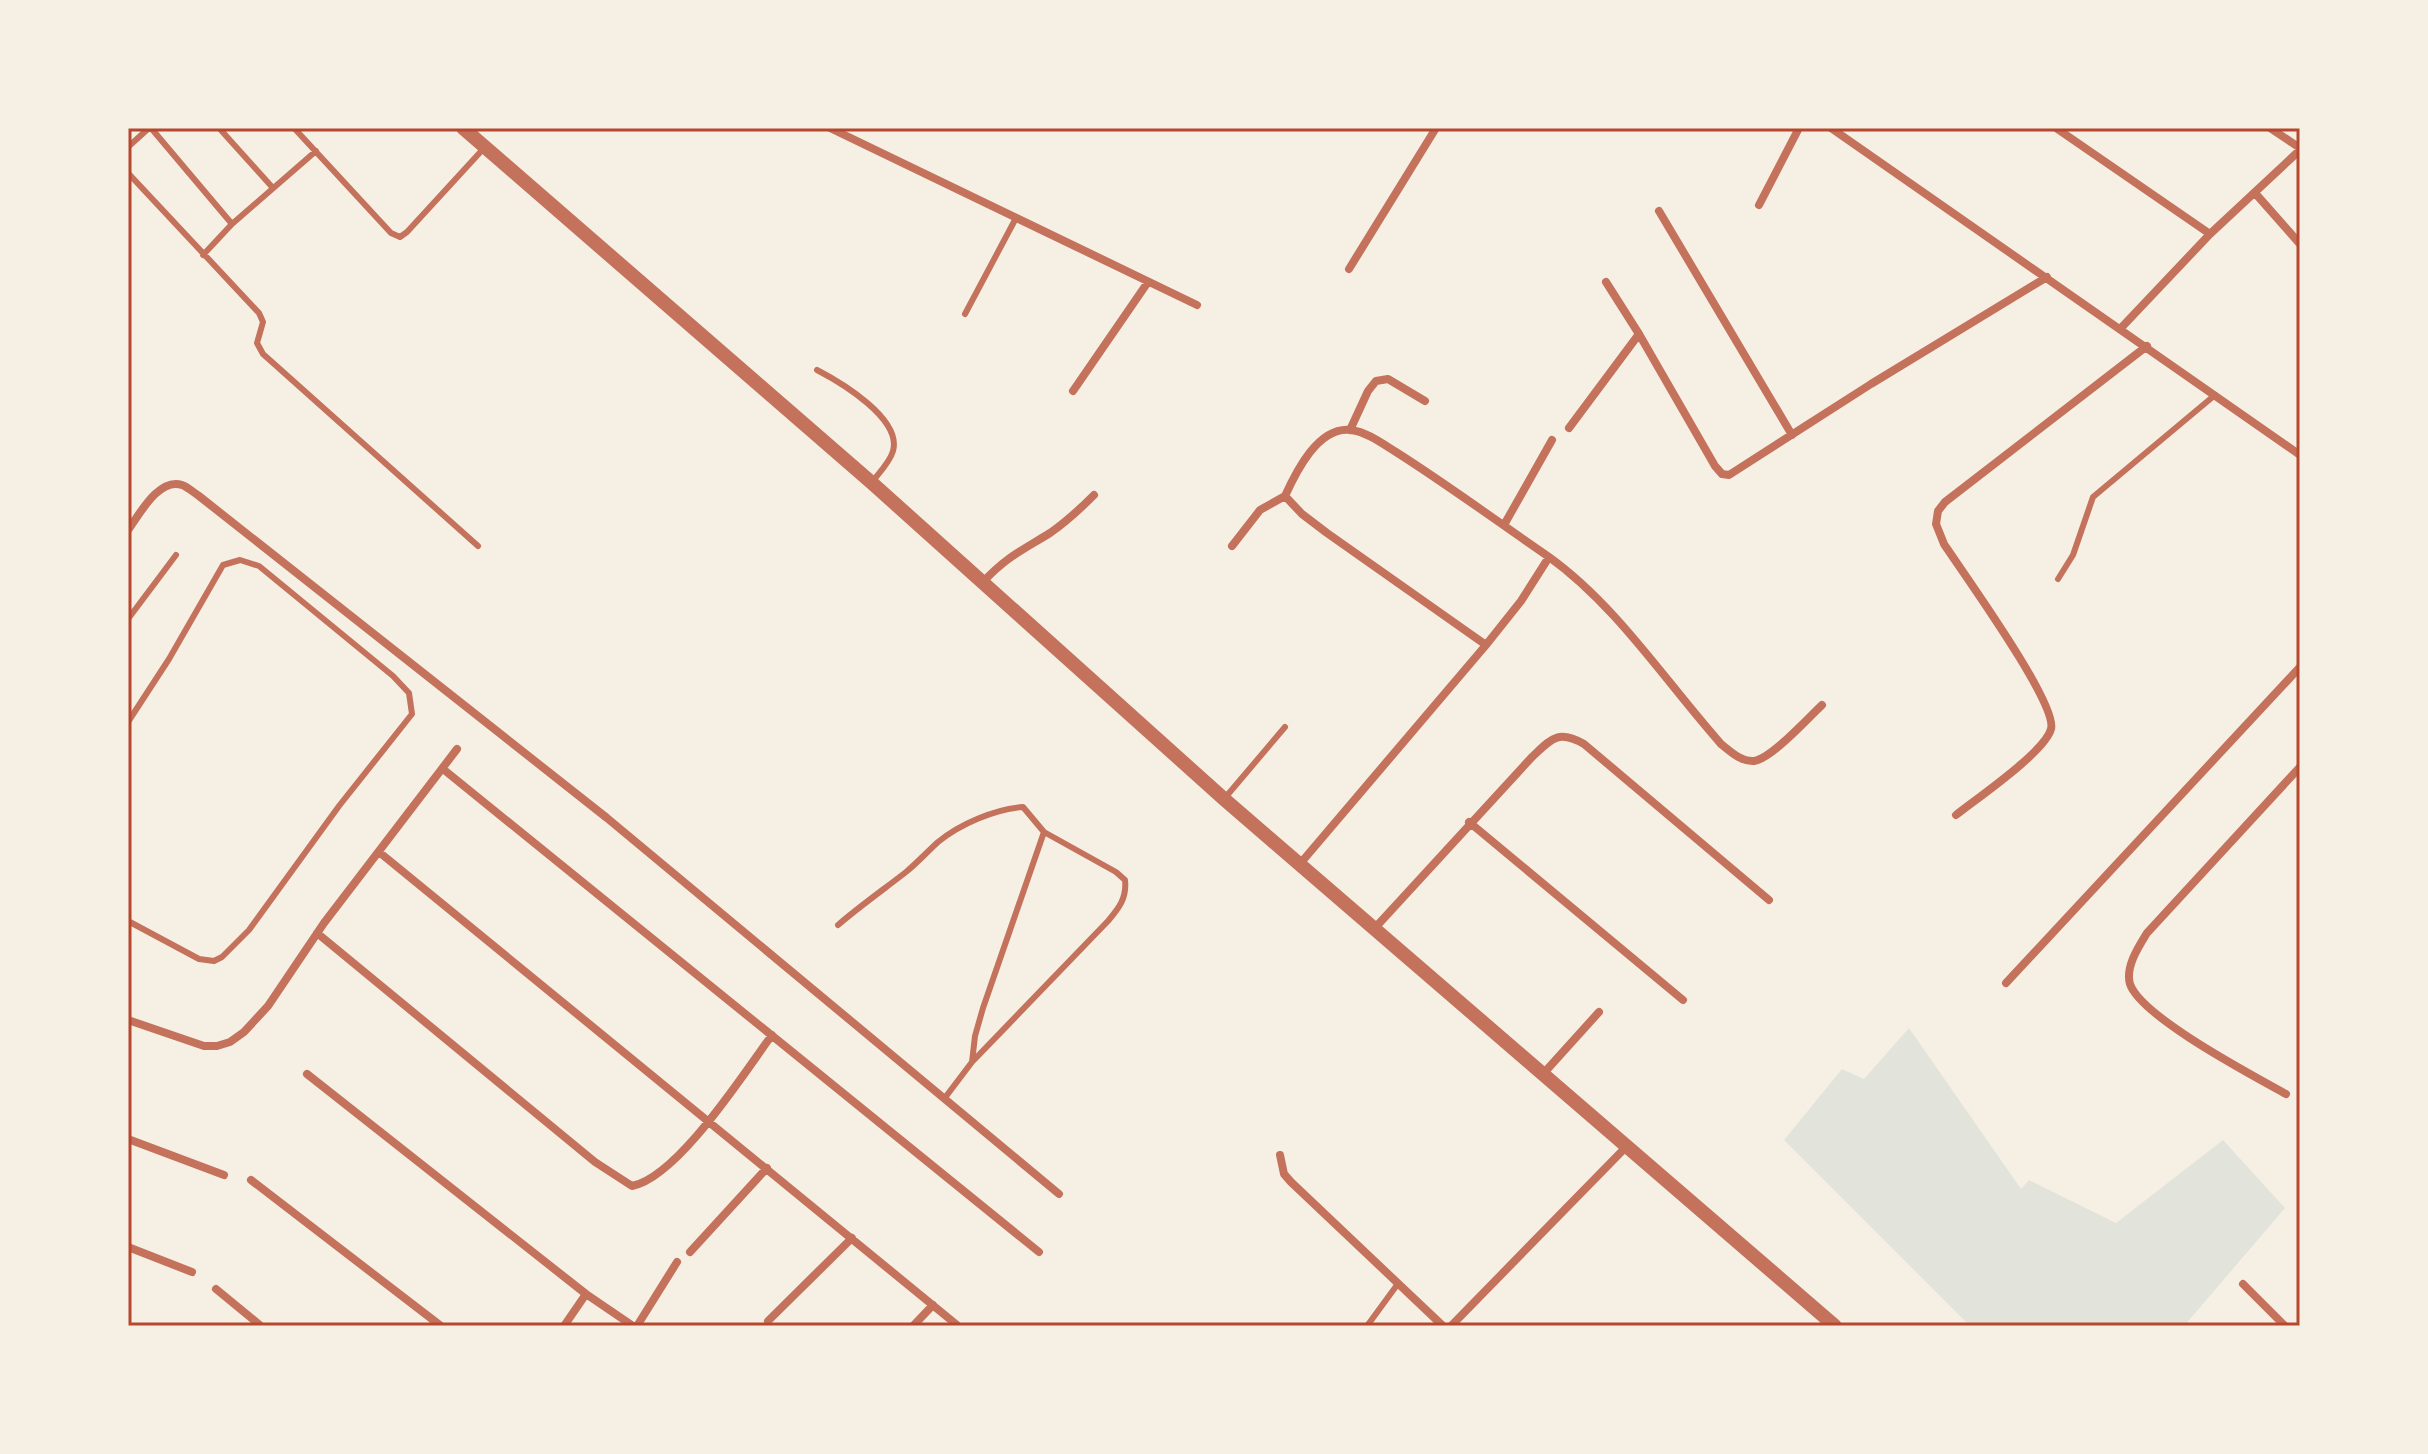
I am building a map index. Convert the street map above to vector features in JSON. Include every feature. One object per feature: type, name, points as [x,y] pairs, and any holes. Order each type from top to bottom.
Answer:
[{"type":"street","points":[[463,128],[872,483],[1299,865],[1835,1326]]},
{"type":"street","points":[[830,128],[1197,305]]},
{"type":"street","points":[[1349,269],[1436,128]]},
{"type":"street","points":[[1759,205],[1799,128]]},
{"type":"street","points":[[1831,128],[2300,455]]},
{"type":"street","points":[[2056,128],[2210,234]]},
{"type":"street","points":[[2121,328],[2210,234],[2300,149],[2270,128]]},
{"type":"street","points":[[2255,193],[2300,244]]},
{"type":"street","points":[[1659,211],[1792,435]]},
{"type":"street","points":[[1606,282],[1715,466],[1722,474],[1729,475],[2047,277]]},
{"type":"street","points":[[1073,391],[1148,282]]},
{"type":"street","points":[[1569,428],[1639,334]]},
{"type":"street","points":[[1956,815],[2033,754],[2052,728],[2050,709],[2037,684],[1944,544],[1936,524],[1938,511],[1994,463],[2147,346]]},
{"type":"street","points":[[1350,430],[1376,381],[1388,379],[1425,401]]},
{"type":"street","points":[[1232,546],[1260,510],[1285,496],[1313,449],[1331,434],[1350,430],[1372,438],[1417,466],[1579,580],[1721,744],[1740,759],[1755,761],[1769,753],[1822,705]]},
{"type":"street","points":[[1504,525],[1552,440]]},
{"type":"street","points":[[128,530],[163,487],[182,485],[199,496],[607,818],[1059,1194]]},
{"type":"street","points":[[982,583],[1000,563],[1072,516],[1094,495]]},
{"type":"street","points":[[1285,496],[1327,533],[1486,645]]},
{"type":"street","points":[[1299,865],[1486,645],[1521,601],[1549,557]]},
{"type":"street","points":[[2006,983],[2300,667]]},
{"type":"street","points":[[1374,929],[1469,822],[1548,741],[1561,735],[1571,736],[1584,744],[1769,900]]},
{"type":"street","points":[[128,1020],[204,1046],[230,1042],[244,1032],[268,1006],[317,933],[457,749]]},
{"type":"street","points":[[2286,1094],[2206,1049],[2162,1018],[2138,996],[2130,984],[2130,971],[2135,952],[2147,933],[2300,767]]},
{"type":"street","points":[[443,769],[1039,1252]]},
{"type":"street","points":[[1469,822],[1683,1000]]},
{"type":"street","points":[[379,852],[957,1325]]},
{"type":"street","points":[[317,933],[557,1131],[619,1180],[632,1186],[653,1178],[671,1163],[709,1120],[772,1035]]},
{"type":"street","points":[[1543,1074],[1599,1012]]},
{"type":"street","points":[[307,1074],[586,1294],[635,1326],[677,1262]]},
{"type":"street","points":[[128,1139],[224,1175]]},
{"type":"street","points":[[1451,1326],[1627,1146]]},
{"type":"street","points":[[1280,1155],[1284,1174],[1291,1182],[1443,1326]]},
{"type":"street","points":[[690,1252],[767,1168]]},
{"type":"street","points":[[251,1180],[441,1326]]},
{"type":"street","points":[[768,1321],[852,1238]]},
{"type":"street","points":[[128,1247],[192,1272]]},
{"type":"street","points":[[2243,1284],[2285,1326]]},
{"type":"street","points":[[216,1289],[261,1326]]},
{"type":"street","points":[[564,1326],[586,1294]]},
{"type":"street","points":[[913,1326],[933,1305]]},
{"type":"lane","points":[[128,147],[150,128],[232,224]]},
{"type":"lane","points":[[219,128],[273,188]]},
{"type":"lane","points":[[294,128],[391,233],[400,237],[485,147]]},
{"type":"lane","points":[[203,255],[232,224],[316,151]]},
{"type":"lane","points":[[128,173],[263,317],[257,343],[263,354],[478,546]]},
{"type":"lane","points":[[965,314],[1016,218]]},
{"type":"lane","points":[[817,370],[840,382],[892,428],[892,454],[872,483]]},
{"type":"lane","points":[[2058,579],[2073,555],[2093,497],[2215,395]]},
{"type":"lane","points":[[128,619],[176,555]]},
{"type":"lane","points":[[128,722],[169,659],[223,565],[240,560],[259,566],[393,676],[409,693],[412,714],[339,806],[249,930],[222,957],[214,961],[199,959],[128,921]]},
{"type":"lane","points":[[1224,799],[1285,727]]},
{"type":"lane","points":[[838,925],[907,871],[940,840],[1005,808],[1023,807],[1044,832],[1125,880],[1126,890],[1121,906],[972,1062],[944,1099]]},
{"type":"lane","points":[[972,1062],[983,1008],[1044,832]]},
{"type":"lane","points":[[1367,1326],[1397,1285]]},
{"type":"shaded area","points":[[1909,1028],[2021,1189],[2029,1180],[2116,1223],[2223,1140],[2285,1208],[2184,1326],[1970,1326],[1784,1140],[1842,1069],[1864,1079]]}]
